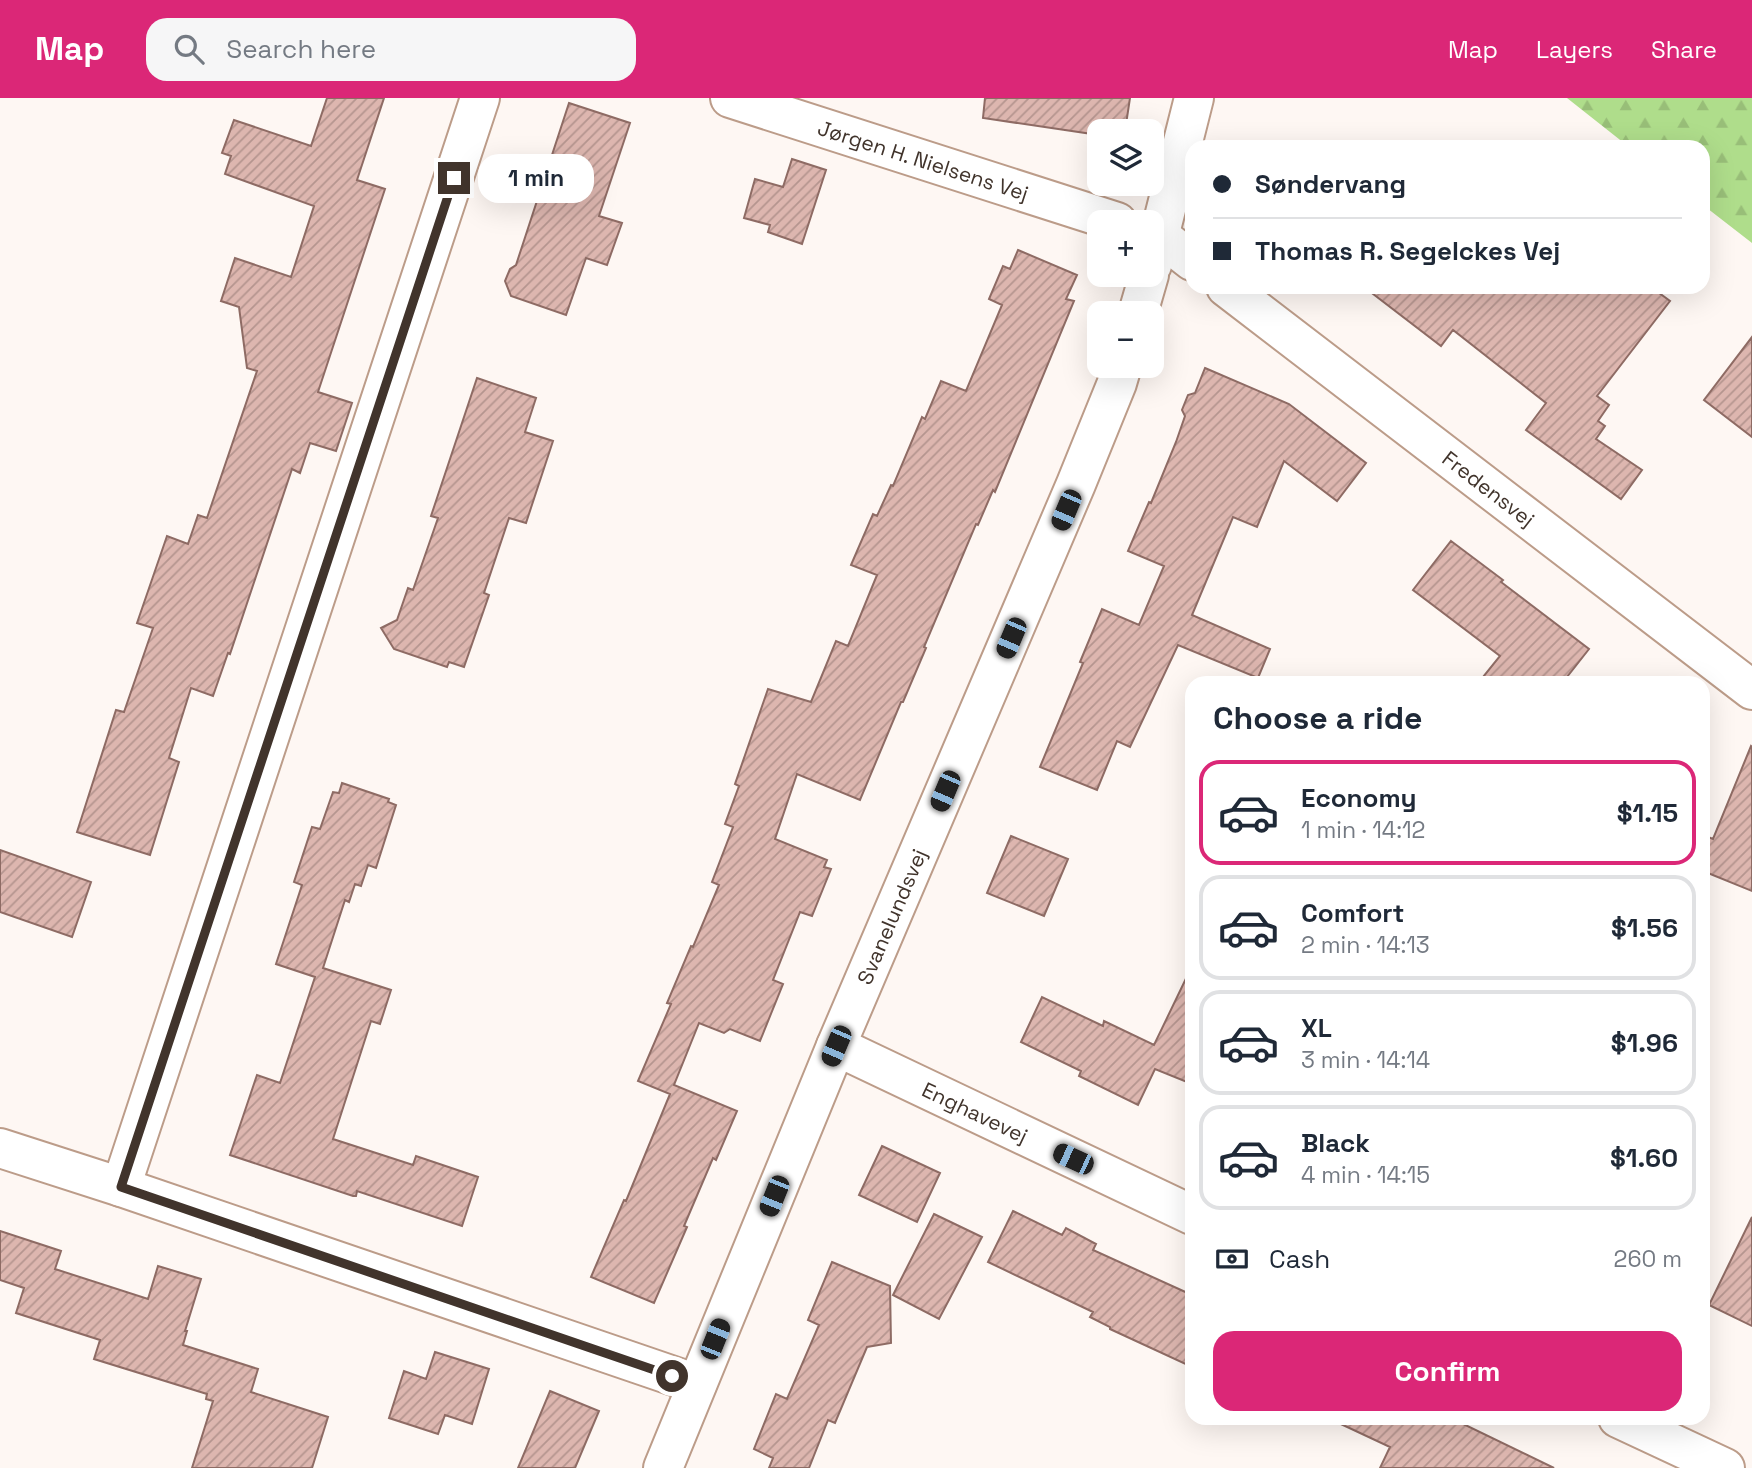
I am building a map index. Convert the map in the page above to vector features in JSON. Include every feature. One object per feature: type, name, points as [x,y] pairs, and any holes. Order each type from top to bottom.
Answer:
[{"type":"street","points":[[121,1187],[480,98]]},
{"type":"street","name":"Jørgen H. Nielsens Vej","points":[[730,98],[1087,212]]},
{"type":"street","points":[[1164,210],[1194,98]]},
{"type":"street","points":[[1164,249],[1185,258]]},
{"type":"street","name":"Fredensvej","points":[[1235,294],[1752,690]]},
{"type":"street","name":"Svanelundsvej","points":[[663,1468],[836,1046],[1076,484],[1118,378]]},
{"type":"street","name":"Enghavevej","points":[[836,1046],[1185,1212]]},
{"type":"street","points":[[0,1148],[697,1384]]},
{"type":"street","points":[[1633,1425],[1725,1468]]},
{"type":"green space","points":[[1567,98],[1752,98],[1752,243],[1710,210],[1710,140],[1620,140]]},
{"type":"building","points":[[327,98],[384,98],[357,180],[385,189],[318,392],[352,403],[336,451],[310,443],[300,473],[292,469],[230,654],[228,653],[213,696],[191,688],[169,758],[179,762],[150,855],[77,832],[116,710],[124,712],[153,628],[137,623],[167,536],[188,544],[198,515],[207,518],[257,371],[247,368],[239,307],[221,301],[235,258],[291,277],[314,206],[225,174],[231,156],[222,153],[234,120],[311,146]]},
{"type":"building","points":[[985,98],[1130,98],[1127,119],[1087,119],[1087,133],[983,118]]},
{"type":"building","points":[[569,103],[630,123],[599,216],[622,223],[607,265],[586,258],[566,315],[511,296],[505,281],[510,269],[516,265]]},
{"type":"building","points":[[792,159],[826,170],[802,244],[768,232],[770,225],[744,218],[755,179],[783,187]]},
{"type":"building","points":[[1018,250],[1077,275],[1066,299],[1074,301],[995,492],[993,490],[978,525],[976,524],[860,800],[797,774],[775,839],[827,860],[824,867],[831,869],[812,916],[800,912],[773,980],[783,984],[760,1041],[730,1029],[724,1033],[699,1023],[674,1085],[737,1111],[716,1160],[713,1158],[654,1303],[591,1277],[670,1094],[638,1081],[671,1004],[667,1003],[719,885],[712,882],[733,827],[725,824],[739,786],[735,784],[768,689],[811,702],[836,641],[848,646],[877,575],[851,565],[873,514],[877,516],[891,485],[893,486],[922,417],[925,419],[941,381],[966,391],[1002,305],[989,299],[1003,266],[1010,269]]},
{"type":"building","points":[[1373,294],[1660,294],[1670,301],[1597,396],[1609,405],[1598,421],[1605,426],[1596,439],[1642,470],[1621,499],[1526,430],[1546,403],[1453,330],[1441,346]]},
{"type":"building","points":[[1752,337],[1752,437],[1704,400]]},
{"type":"building","points":[[1205,368],[1289,404],[1366,463],[1337,501],[1284,461],[1257,527],[1233,517],[1192,615],[1270,649],[1259,676],[1178,645],[1130,747],[1117,741],[1097,790],[1040,767],[1102,609],[1139,625],[1164,566],[1128,551],[1176,442],[1185,416],[1182,410],[1188,395],[1195,393]]},
{"type":"building","points":[[477,378],[536,398],[525,432],[553,441],[526,523],[509,518],[484,593],[489,595],[464,667],[449,662],[447,667],[394,649],[381,628],[397,620],[408,588],[413,590],[438,518],[431,516]]},
{"type":"building","points":[[1451,541],[1589,649],[1568,676],[1484,676],[1500,656],[1413,590]]},
{"type":"building","points":[[1751,746],[1752,891],[1710,874],[1710,838],[1713,839]]},
{"type":"building","points":[[342,783],[389,799],[388,802],[396,805],[376,868],[368,865],[361,886],[355,884],[349,902],[345,900],[323,968],[391,990],[380,1024],[371,1021],[333,1139],[413,1165],[416,1156],[478,1177],[462,1226],[357,1191],[356,1196],[353,1196],[230,1155],[257,1075],[280,1083],[315,977],[276,964],[302,885],[294,882],[312,827],[320,829],[333,792],[339,793]]},
{"type":"building","points":[[1011,836],[1068,859],[1044,916],[987,893]]},
{"type":"building","points":[[0,850],[91,882],[72,937],[0,912]]},
{"type":"building","points":[[1185,981],[1185,1081],[1155,1069],[1138,1105],[1079,1076],[1081,1071],[1021,1042],[1042,997],[1103,1026],[1104,1021],[1154,1045]]},
{"type":"building","points":[[882,1146],[940,1173],[917,1222],[859,1195]]},
{"type":"building","points":[[1013,1211],[1062,1235],[1066,1228],[1096,1244],[1093,1250],[1185,1292],[1185,1364],[1110,1329],[1090,1317],[1093,1312],[988,1262]]},
{"type":"building","points":[[934,1214],[982,1237],[939,1319],[893,1295]]},
{"type":"building","points":[[1752,1217],[1752,1326],[1710,1305]]},
{"type":"building","points":[[0,1231],[61,1251],[55,1269],[148,1299],[158,1266],[201,1279],[183,1345],[258,1369],[251,1392],[328,1417],[312,1468],[192,1468],[213,1401],[206,1399],[207,1394],[94,1359],[100,1340],[16,1313],[24,1288],[0,1280]]},
{"type":"building","points":[[832,1262],[890,1286],[891,1343],[867,1347],[835,1423],[828,1420],[809,1468],[769,1468],[773,1458],[754,1449],[776,1394],[787,1399],[819,1325],[808,1320]]},
{"type":"building","points":[[435,1352],[489,1369],[472,1424],[445,1415],[438,1434],[389,1418],[404,1371],[426,1379]]},
{"type":"building","points":[[550,1391],[599,1411],[575,1468],[518,1468]]},
{"type":"building","points":[[1343,1425],[1465,1425],[1554,1468],[1380,1468],[1390,1447]]},
{"type":"route","points":[[454,178],[121,1187],[672,1376]]}]
